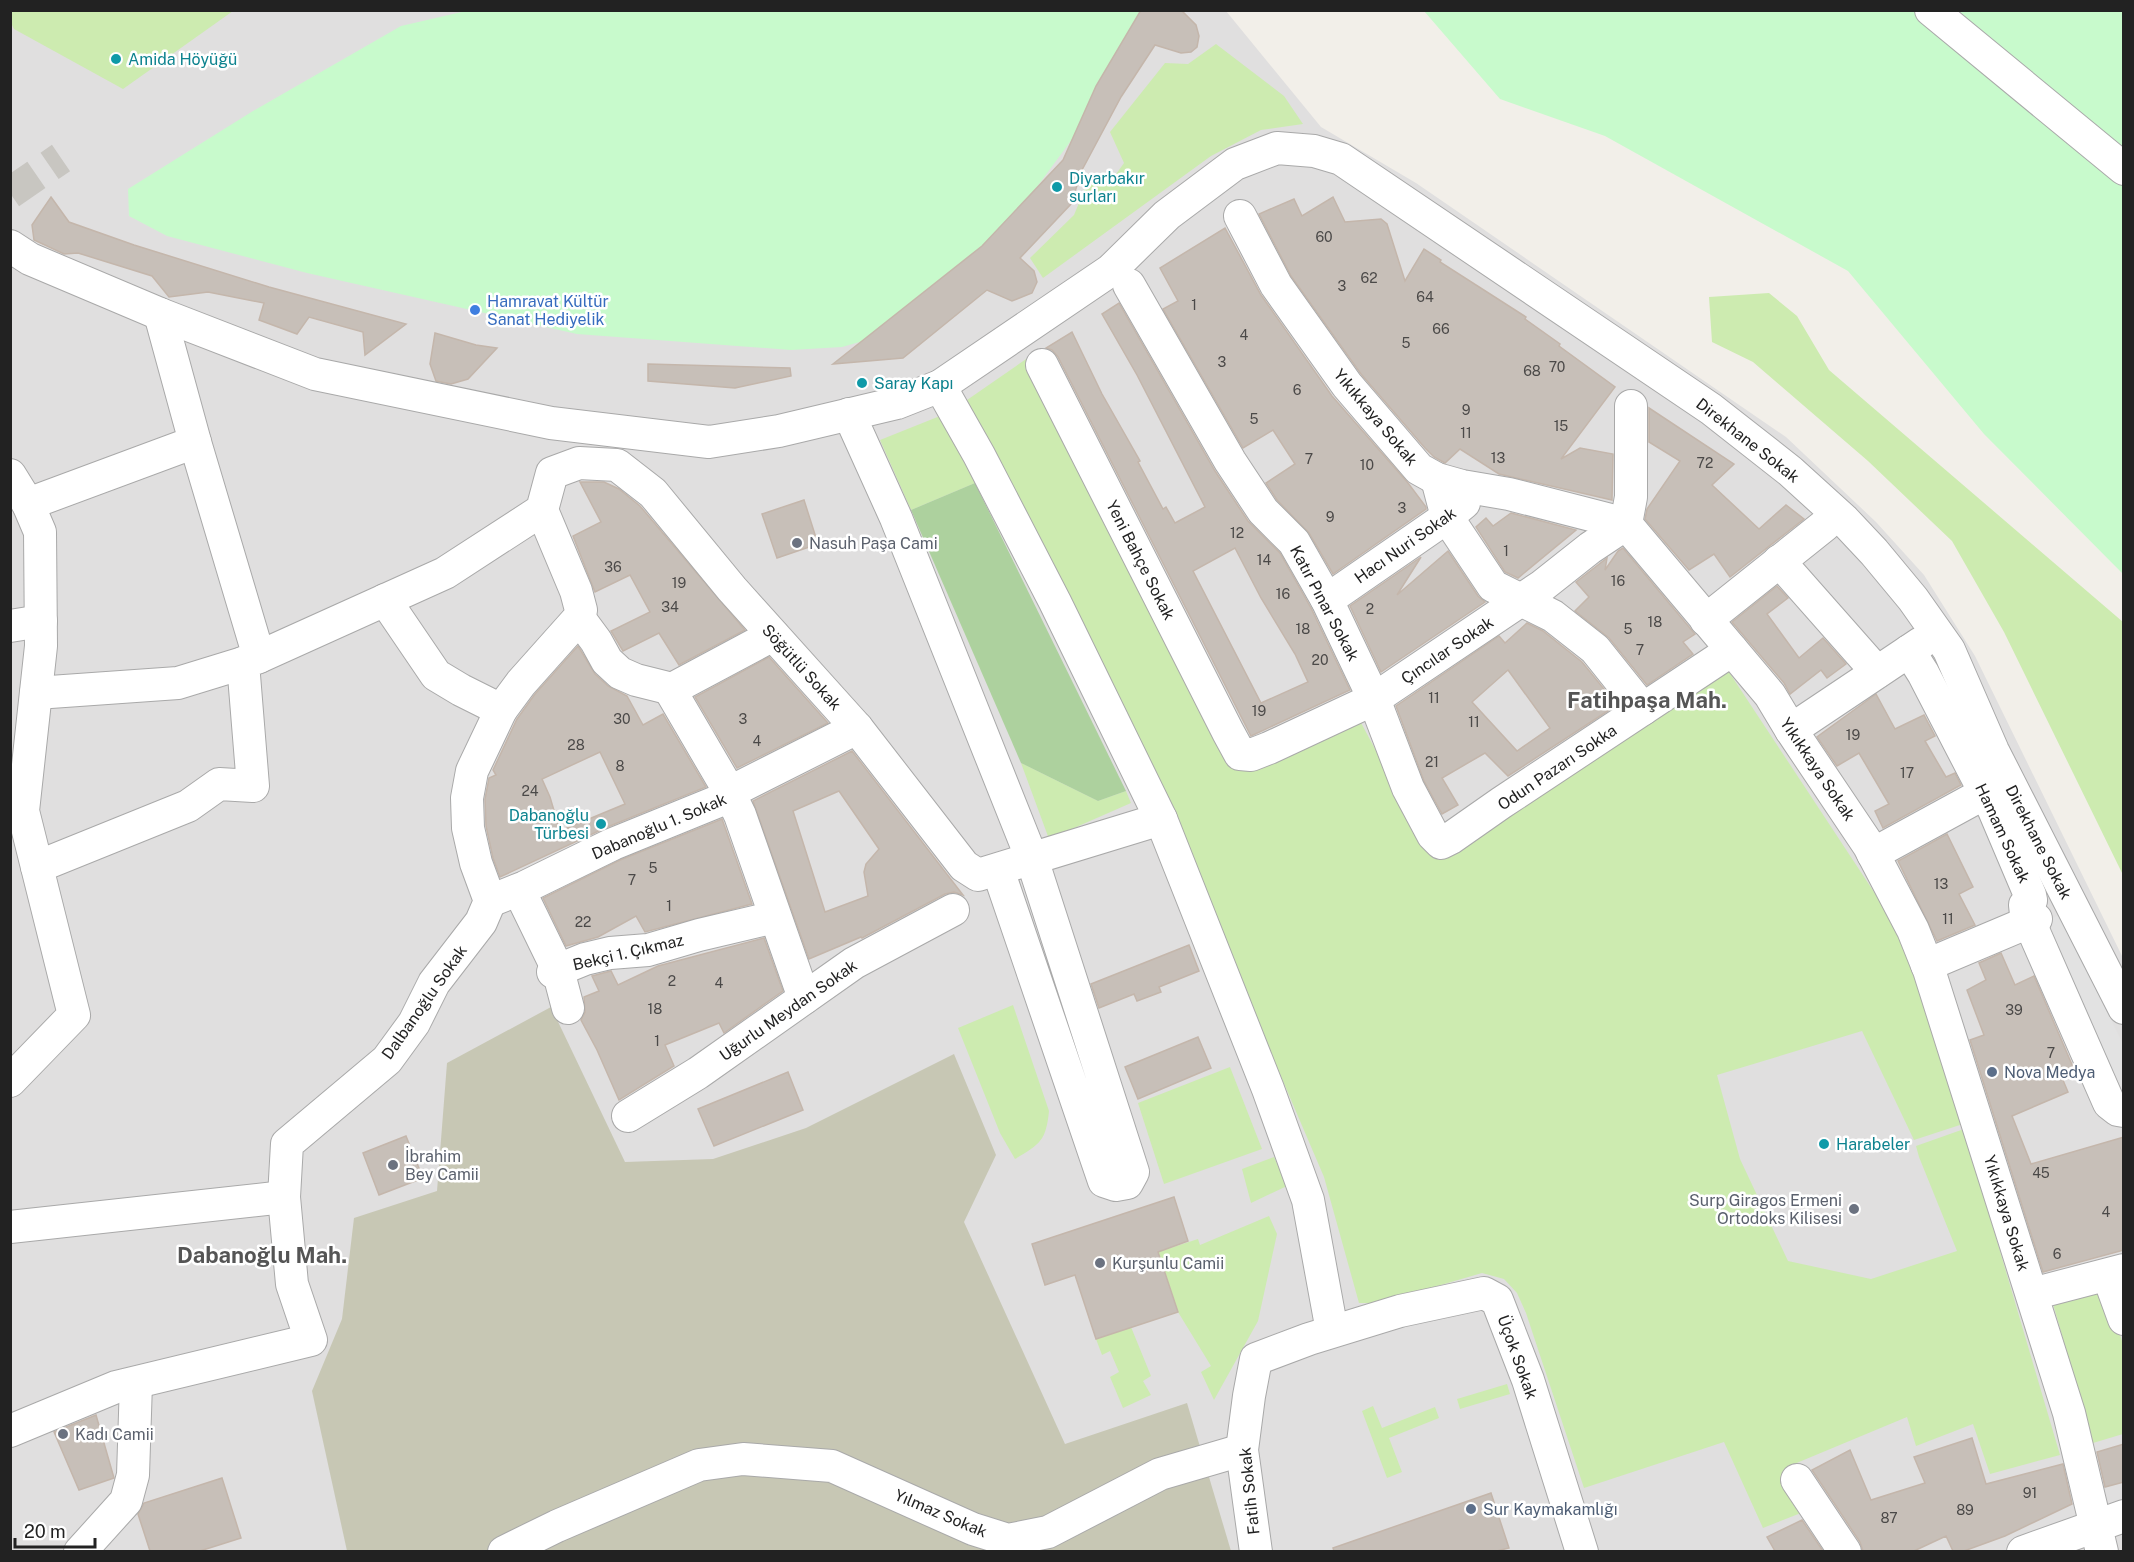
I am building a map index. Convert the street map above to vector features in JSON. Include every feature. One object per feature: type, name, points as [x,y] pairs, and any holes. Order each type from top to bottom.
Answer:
[{"type":"street","points":[[1931,10],[2124,169]]},
{"type":"street","name":"Direkhane Sokak","points":[[10,246],[30,259],[160,314],[315,374],[550,423],[709,442],[778,430],[897,403],[940,386],[1112,270],[1167,215],[1235,164],[1277,148],[1314,151],[1341,159],[1711,409],[1790,471],[1843,519],[1874,552],[1913,599],[1949,650],[1993,751],[2124,1008]]},
{"type":"street","name":"Yıkıkkaya Sokak","points":[[1240,216],[1276,285],[1347,385],[1419,469],[1437,479],[1509,494],[1626,524],[1770,695],[1873,854],[1913,930],[1927,965],[2107,1531]]},
{"type":"street","name":"Katır Pınar Sokak","points":[[1129,285],[1230,461],[1263,511],[1294,542],[1327,600],[1374,699],[1408,788],[1433,835],[1441,843]]},
{"type":"street","points":[[37,867],[188,806],[219,784],[253,786],[251,660],[160,314]]},
{"type":"street","name":"Yeni Bahçe Sokak","points":[[1042,365],[1240,754]]},
{"type":"street","points":[[940,386],[979,455],[1055,602],[1161,819],[1268,1089],[1308,1200],[1332,1331]]},
{"type":"street","points":[[1626,524],[1631,497],[1631,406]]},
{"type":"street","points":[[849,414],[896,518],[1032,859],[1133,1172],[1127,1183],[1116,1185],[1104,1181],[988,872],[1032,859],[1161,819]]},
{"type":"street","points":[[28,504],[195,442]]},
{"type":"street","name":"Söğütlü Sokak","points":[[542,510],[552,473],[579,463],[617,465],[653,492],[732,589],[857,728],[964,866],[988,872]]},
{"type":"street","points":[[10,475],[28,504],[40,532],[41,646],[23,811],[74,1015],[10,1082]]},
{"type":"street","points":[[1437,479],[1447,517],[1493,586],[1553,616],[1595,649],[1643,709]]},
{"type":"street","name":"Hacı Nuri Sokak","points":[[1327,600],[1447,517],[1481,489]]},
{"type":"street","points":[[36,693],[178,682],[251,660],[445,573],[542,510],[576,591],[581,610],[579,618],[521,683],[501,710],[472,771],[467,798],[468,828],[474,851],[556,971],[568,1008]]},
{"type":"street","name":"Çıncılar Sokak","points":[[1240,754],[1251,755],[1269,748],[1374,699],[1521,600],[1626,524]]},
{"type":"street","points":[[1706,620],[1825,525]]},
{"type":"street","points":[[1779,561],[1877,672],[1791,729]]},
{"type":"street","points":[[385,600],[436,675],[501,710]]},
{"type":"street","points":[[579,618],[596,640],[607,660],[620,673],[636,680],[672,688],[773,635]]},
{"type":"street","points":[[10,626],[41,621]]},
{"type":"street","name":"Hamam Sokak","points":[[1877,672],[1915,647],[1923,673],[1990,791],[2030,895],[2031,900],[2025,905],[2109,1103],[2118,1110],[2124,1111]]},
{"type":"street","name":"Odun Pazarı Sokka","points":[[1441,843],[1732,650]]},
{"type":"street","points":[[672,688],[673,695],[740,815],[804,998]]},
{"type":"street","name":"Dabanoğlu 1. Sokak","points":[[505,895],[613,844],[731,796],[740,787],[857,728]]},
{"type":"street","points":[[1873,854],[1990,791]]},
{"type":"street","name":"Dalbanoğlu Sokak","points":[[284,1197],[287,1144],[387,1060],[414,1023],[434,983],[505,895]]},
{"type":"street","name":"Uğurlu Meydan Sokak","points":[[628,1116],[698,1073],[854,963],[953,909]]},
{"type":"street","name":"Bekçi 1. Çıkmaz","points":[[556,971],[585,959],[610,953],[648,950],[775,917]]},
{"type":"street","points":[[1927,965],[2033,921]]},
{"type":"street","points":[[10,1227],[284,1197],[292,1284],[311,1340],[116,1387],[10,1431]]},
{"type":"street","points":[[2032,1294],[2116,1272],[2124,1319]]},
{"type":"street","name":"Üçok Sokak","points":[[1256,1359],[1332,1331],[1400,1311],[1484,1293],[1497,1300],[1528,1380],[1582,1551]]},
{"type":"street","name":"Fatih Sokak","points":[[1256,1359],[1242,1450],[1256,1551]]},
{"type":"street","points":[[81,1551],[126,1502],[133,1475],[136,1383]]},
{"type":"street","name":"Yılmaz Sokak","points":[[504,1551],[699,1465],[743,1460],[832,1466],[973,1529],[1008,1540],[1048,1532],[1160,1474],[1242,1450]]},
{"type":"street","points":[[1797,1480],[1845,1551]]},
{"type":"street","points":[[2024,1551],[2107,1531]]},
{"type":"shaded area","points":[[11,11],[1226,11],[1321,127],[1416,183],[1786,437],[1876,522],[1924,575],[1975,656],[2123,958],[2123,1551],[11,1552]]},
{"type":"shaded area","points":[[2059,915],[2123,1044],[2123,1091],[2042,923]]},
{"type":"shaded area","points":[[551,1007],[625,1162],[713,1159],[806,1128],[954,1054],[996,1155],[964,1222],[1065,1444],[1187,1403],[1231,1551],[347,1551],[312,1391],[342,1319],[354,1218],[437,1191],[447,1063]]},
{"type":"green space","name":"Amida Höyüğü","points":[[10,11],[233,11],[123,89],[14,29]]},
{"type":"green space","points":[[466,11],[1157,11],[1098,104],[1003,233],[891,333],[842,347],[791,350],[577,334],[307,273],[167,236],[129,216],[128,189],[253,111],[401,26]]},
{"type":"green space","points":[[1424,11],[2123,11],[2123,574],[1984,434],[1848,271],[1605,136],[1500,99]]},
{"type":"green space","points":[[1216,44],[1284,96],[1303,124],[1261,130],[1211,156],[1043,278],[1030,258],[1074,215],[1088,181],[1100,184],[1114,177],[1124,163],[1110,132],[1165,63],[1188,64]]},
{"type":"green space","points":[[1769,293],[1797,316],[1829,370],[2123,622],[2123,875],[2004,632],[1952,541],[1868,461],[1753,362],[1712,342],[1709,297]]},
{"type":"green space","points":[[1029,357],[1235,768],[1359,719],[1434,859],[1574,771],[1725,666],[1903,936],[1963,1124],[1914,1140],[1862,1031],[1717,1075],[1740,1159],[1788,1261],[1871,1279],[1957,1251],[1916,1146],[1964,1129],[2060,1455],[1990,1474],[1973,1424],[1916,1446],[1907,1417],[1787,1467],[1806,1511],[1763,1528],[1724,1442],[1584,1488],[1526,1313],[1517,1293],[1504,1279],[1482,1273],[1379,1303],[1359,1303],[1324,1177],[1168,812],[967,400]]},
{"type":"green space","points":[[940,416],[975,483],[911,510],[880,440]]},
{"type":"green space","points":[[975,483],[1126,791],[1098,801],[1021,763],[911,510]]},
{"type":"green space","points":[[1021,763],[1098,801],[1126,791],[1131,803],[1049,839]]},
{"type":"green space","points":[[1013,1005],[1049,1111],[1046,1129],[1040,1141],[1015,1159],[1000,1133],[958,1028]]},
{"type":"green space","points":[[1230,1067],[1262,1149],[1164,1184],[1138,1103]]},
{"type":"green space","points":[[1274,1157],[1287,1186],[1251,1203],[1242,1169]]},
{"type":"green space","points":[[1269,1216],[1277,1234],[1258,1321],[1214,1400],[1201,1372],[1211,1366],[1178,1312],[1158,1252],[1198,1239],[1200,1245]]},
{"type":"green space","points":[[2101,1278],[2123,1344],[2123,1434],[2093,1443],[2051,1297]]},
{"type":"green space","points":[[1131,1327],[1151,1376],[1143,1381],[1151,1395],[1123,1408],[1110,1377],[1119,1372],[1110,1351],[1102,1355],[1096,1339]]},
{"type":"green space","points":[[1507,1384],[1510,1394],[1460,1409],[1457,1399]]},
{"type":"green space","points":[[1373,1406],[1382,1428],[1435,1407],[1439,1418],[1389,1438],[1402,1472],[1387,1478],[1362,1411]]},
{"type":"building","points":[[1141,10],[1181,10],[1196,25],[1199,36],[1197,47],[1191,52],[1181,53],[1155,45],[1121,97],[1082,170],[1071,204],[1020,258],[1034,271],[1037,282],[1032,293],[1012,301],[987,290],[903,358],[833,364],[982,246],[1063,160],[1096,86]]},
{"type":"building","points":[[51,197],[69,222],[269,287],[406,324],[365,355],[363,332],[309,317],[297,334],[259,320],[264,303],[208,292],[169,297],[152,276],[78,253],[64,254],[34,240],[32,225]]},
{"type":"building","points":[[1333,197],[1345,222],[1381,219],[1387,224],[1405,281],[1424,249],[1441,260],[1440,262],[1526,317],[1525,319],[1560,344],[1559,346],[1615,387],[1561,459],[1580,448],[1613,454],[1612,500],[1499,474],[1460,449],[1445,463],[1425,448],[1361,374],[1291,276],[1259,214],[1294,199],[1302,216]]},
{"type":"building","points":[[1225,228],[1261,295],[1332,396],[1426,507],[1333,574],[1309,533],[1277,500],[1266,483],[1295,464],[1273,430],[1243,448],[1163,309],[1178,301],[1160,268]]},
{"type":"building","points":[[1119,303],[1215,471],[1248,521],[1280,553],[1311,608],[1350,690],[1251,736],[1058,357],[1052,350],[1046,348],[1072,332],[1163,509],[1166,507],[1175,523],[1205,507],[1137,375],[1102,314]],"holes":[[[1235,548],[1261,598],[1295,654],[1308,682],[1261,703],[1193,571]]]},
{"type":"building","points":[[435,333],[476,345],[497,348],[468,379],[451,384],[436,381],[430,364]]},
{"type":"building","points":[[648,364],[790,368],[791,376],[735,388],[648,381]]},
{"type":"building","points":[[1649,408],[1734,464],[1712,485],[1759,529],[1786,505],[1804,519],[1730,577],[1714,554],[1689,570],[1645,519],[1647,509],[1680,461],[1649,442]]},
{"type":"building","points":[[580,482],[604,482],[619,489],[640,506],[745,630],[679,665],[659,633],[623,651],[611,631],[650,612],[630,575],[595,592],[573,536],[601,522]]},
{"type":"building","name":"Nasuh Paşa Cami","points":[[804,500],[818,544],[777,558],[762,514]]},
{"type":"building","points":[[1511,513],[1576,530],[1518,578],[1505,572],[1476,527],[1486,518],[1493,526]]},
{"type":"building","points":[[1623,548],[1695,634],[1683,642],[1693,654],[1647,685],[1609,638],[1575,611],[1589,597],[1576,582],[1607,558],[1605,570],[1618,551]]},
{"type":"building","points":[[1448,551],[1478,596],[1485,602],[1381,672],[1350,606],[1421,557],[1397,595]]},
{"type":"building","points":[[1777,586],[1788,598],[1767,614],[1799,658],[1823,638],[1846,664],[1827,678],[1821,670],[1790,694],[1784,683],[1732,622]]},
{"type":"building","points":[[1527,623],[1543,631],[1582,662],[1617,705],[1508,776],[1485,753],[1442,778],[1458,805],[1442,814],[1424,781],[1396,706],[1499,636],[1505,643]],"holes":[[[1508,670],[1550,728],[1517,751],[1472,702]]]},
{"type":"building","points":[[578,646],[595,674],[608,686],[627,696],[643,725],[663,714],[706,787],[605,828],[500,877],[486,826],[485,799],[489,778],[496,775],[493,770],[517,719],[535,694]],"holes":[[[600,752],[625,804],[560,831],[542,779]]]},
{"type":"building","points":[[769,657],[828,723],[737,768],[695,697]]},
{"type":"building","points":[[1876,694],[1895,729],[1924,715],[1935,736],[1925,741],[1946,777],[1955,773],[1961,785],[1883,828],[1875,811],[1889,804],[1859,753],[1837,766],[1817,737]]},
{"type":"building","points":[[852,751],[963,895],[954,892],[945,894],[862,938],[809,959],[753,801]],"holes":[[[839,791],[879,849],[866,864],[864,872],[868,896],[825,912],[793,811]]]},
{"type":"building","points":[[722,819],[752,904],[645,932],[636,916],[598,937],[566,946],[543,898],[620,860]]},
{"type":"building","points":[[1947,834],[1973,887],[1959,894],[1975,925],[1937,941],[1898,861]]},
{"type":"building","points":[[764,938],[783,991],[724,1033],[719,1023],[665,1045],[674,1066],[619,1100],[581,1020],[585,1012],[584,997],[599,991],[592,976],[611,971],[618,985],[658,966]]},
{"type":"building","points":[[1189,945],[1199,971],[1159,987],[1161,992],[1137,1001],[1134,994],[1099,1008],[1091,984]]},
{"type":"building","points":[[2001,953],[2015,985],[2034,976],[2073,1067],[2060,1073],[2068,1092],[2012,1116],[2031,1164],[2124,1137],[2124,1250],[2043,1272],[1970,1040],[1984,1035],[1967,990],[1986,980],[1979,963]]},
{"type":"building","points":[[1198,1037],[1211,1068],[1138,1099],[1125,1067]]},
{"type":"building","points":[[788,1072],[803,1110],[714,1146],[698,1109]]},
{"type":"building","name":"İbrahim Bey Camii","points":[[406,1136],[423,1178],[379,1195],[363,1153]]},
{"type":"building","name":"Kurşunlu Camii","points":[[1174,1197],[1188,1241],[1158,1252],[1178,1312],[1096,1339],[1075,1275],[1045,1285],[1032,1244]]},
{"type":"building","name":"Kadı Camii","points":[[96,1415],[114,1478],[79,1490],[54,1432]]},
{"type":"building","points":[[1972,1438],[1986,1484],[2063,1464],[2072,1504],[2005,1536],[1964,1551],[1953,1551],[1946,1536],[1914,1551],[1863,1551],[1860,1542],[1812,1470],[1850,1450],[1871,1500],[1925,1483],[1914,1457]]},
{"type":"building","points":[[2124,1444],[2124,1482],[2105,1487],[2097,1452]]},
{"type":"building","points":[[222,1478],[241,1538],[200,1551],[150,1551],[138,1514],[144,1503]]},
{"type":"building","name":"Sur Kaymakamlığı","points":[[1491,1493],[1509,1548],[1497,1551],[1334,1551],[1333,1548]]},
{"type":"building","points":[[1802,1520],[1823,1551],[1775,1551],[1767,1537]]},
{"type":"tunnel","points":[[10,193],[61,158]]},
{"type":"place","name":"Amida Höyüğü","points":[[116,59]]},
{"type":"place","name":"Diyarbakır surları","points":[[1057,187]]},
{"type":"place","name":"Hamravat Kültür Sanat Hediyelik","points":[[475,310]]},
{"type":"place","name":"Saray Kapı","points":[[862,383]]},
{"type":"place","name":"Nasuh Paşa Cami","points":[[797,543]]},
{"type":"place","name":"Dabanoğlu Türbesi","points":[[601,824]]},
{"type":"place","name":"Nova Medya","points":[[1992,1072]]},
{"type":"place","name":"Harabeler","points":[[1824,1144]]},
{"type":"place","name":"İbrahim Bey Camii","points":[[393,1165]]},
{"type":"place","name":"Surp Giragos Ermeni Ortodoks Kilisesi","points":[[1854,1209]]},
{"type":"place","name":"Kurşunlu Camii","points":[[1100,1263]]},
{"type":"place","name":"Kadı Camii","points":[[63,1434]]},
{"type":"place","name":"Sur Kaymakamlığı","points":[[1471,1509]]},
{"type":"district","name":"Fatihpaşa Mah.","points":[[1647,700]]},
{"type":"district","name":"Dabanoğlu Mah.","points":[[262,1255]]}]
